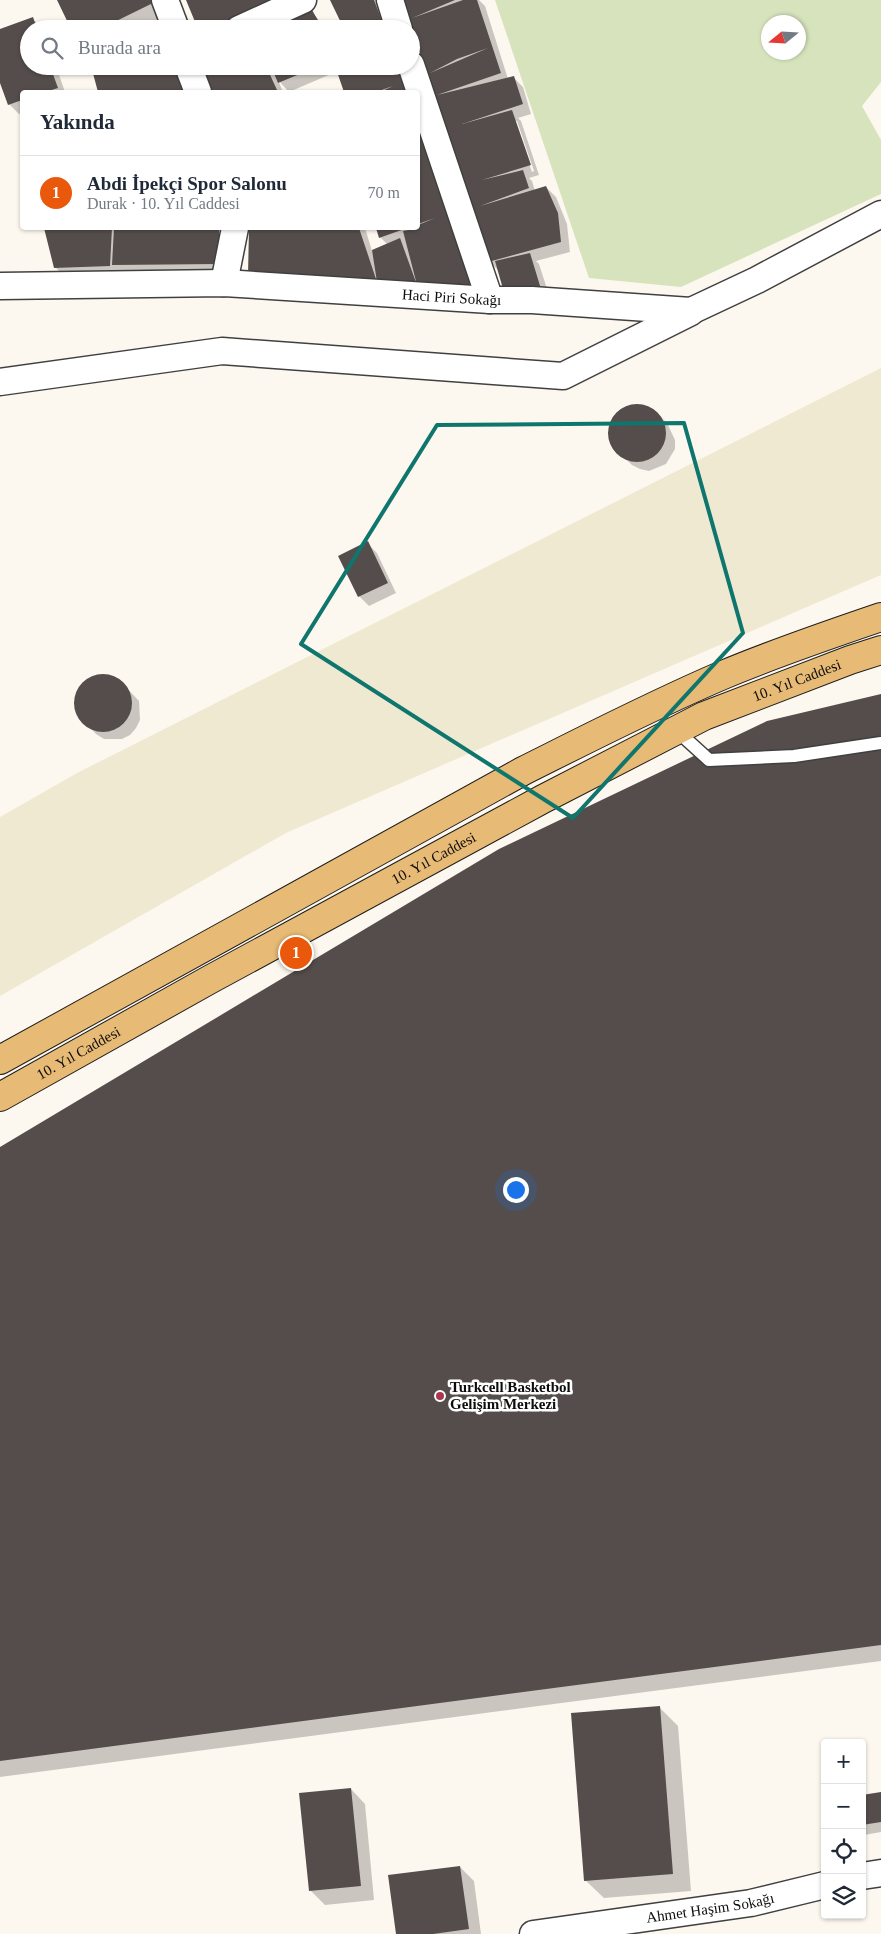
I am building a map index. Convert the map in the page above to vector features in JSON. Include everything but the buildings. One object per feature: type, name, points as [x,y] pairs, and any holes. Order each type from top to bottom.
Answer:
[{"type":"main road","points":[[0,1060],[524,771],[592,736],[724,675],[813,640],[881,617]]},
{"type":"main road","name":"10. Yıl Caddesi","points":[[0,1097],[217,976],[543,799],[676,730],[704,716],[881,650]]},
{"type":"street","points":[[165,0],[173,20]]},
{"type":"street","points":[[259,20],[303,0]]},
{"type":"street","points":[[390,0],[396,20]]},
{"type":"street","points":[[191,75],[197,90]]},
{"type":"street","points":[[414,75],[419,90]]},
{"type":"street","points":[[420,92],[490,300]]},
{"type":"street","name":"Haci Piri Sokağı","points":[[0,286],[224,283],[691,311],[757,280],[881,214]]},
{"type":"street","points":[[224,283],[235,230]]},
{"type":"street","points":[[0,382],[222,351],[563,376],[691,311]]},
{"type":"street","points":[[866,1875],[881,1873]]},
{"type":"street","name":"Ahmet Haşim Sokağı","points":[[533,1934],[751,1903],[821,1886]]},
{"type":"lane","points":[[676,730],[709,760],[794,756],[881,743]]},
{"type":"highlighted area","points":[[684,423],[743,633],[573,818],[301,644],[437,425]]},
{"type":"shaded area","points":[[881,368],[881,575],[286,833],[0,996],[0,817],[77,773]]},
{"type":"green space","points":[[495,0],[881,0],[881,82],[862,106],[881,140],[881,194],[681,287],[589,278]]},
{"type":"place","name":"Abdi İpekçi Spor Salonu","points":[[296,953]]},
{"type":"place","name":"Turkcell Basketbol Gelişim Merkezi","points":[[440,1396]]}]
